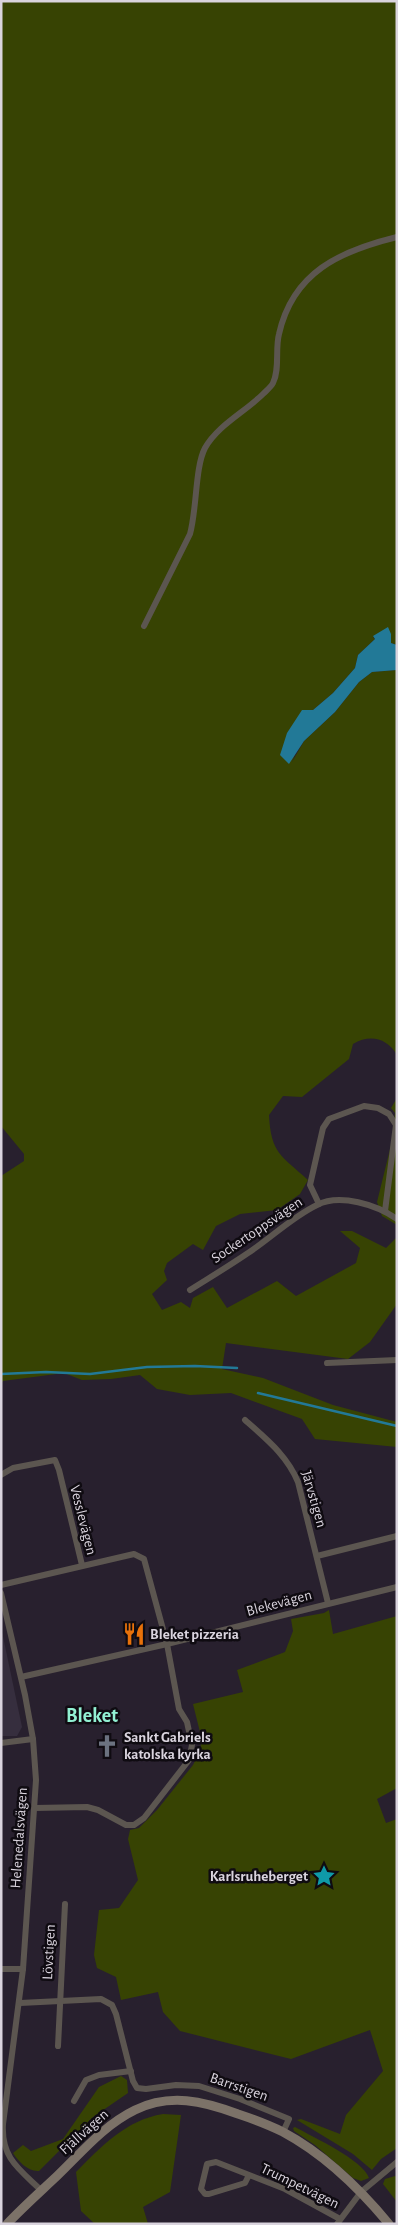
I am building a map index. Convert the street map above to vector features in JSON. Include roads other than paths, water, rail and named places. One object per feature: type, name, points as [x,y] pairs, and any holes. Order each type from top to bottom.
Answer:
[{"type":"street","points":[[144,626],[190,534],[204,449],[220,429],[251,406],[273,383],[278,335],[292,298],[310,277],[334,259],[362,246],[397,237]]},
{"type":"street","points":[[319,1204],[310,1185],[323,1128],[329,1119],[364,1106],[378,1108],[389,1114],[396,1125],[385,1211]]},
{"type":"street","name":"Sockertoppsvägen","points":[[190,1290],[249,1253],[283,1226],[319,1204],[343,1200],[359,1202],[385,1211],[397,1219]]},
{"type":"street","points":[[327,1363],[397,1360]]},
{"type":"street","name":"Järvstigen","points":[[244,1420],[276,1447],[294,1472],[328,1603]]},
{"type":"street","name":"Vesslevägen","points":[[1,1475],[13,1468],[55,1460],[82,1565]]},
{"type":"street","points":[[317,1556],[397,1536]]},
{"type":"street","name":"Vesslevägen","points":[[1,1584],[134,1554],[144,1559],[167,1644]]},
{"type":"street","name":"Blekevägen","points":[[22,1677],[397,1588]]},
{"type":"street","name":"Helenedalsvägen","points":[[1,1593],[22,1677],[33,1739],[35,1808],[20,2003],[2,2142],[13,2162],[42,2191]]},
{"type":"street","points":[[35,1808],[87,1807],[98,1810],[126,1825],[134,1825],[144,1818],[189,1760],[192,1745],[187,1722],[179,1709],[167,1644]]},
{"type":"street","points":[[1,1743],[33,1739]]},
{"type":"street","name":"Lövstigen","points":[[59,2001],[65,1904]]},
{"type":"street","points":[[1,1969],[23,1969]]},
{"type":"street","name":"Barrstigen","points":[[20,2003],[101,1999],[112,2006],[133,2081],[141,2090],[176,2085],[199,2086],[240,2099],[289,2119],[283,2132]]},
{"type":"street","points":[[58,2046],[59,2001]]},
{"type":"street","points":[[74,2101],[83,2083],[92,2077],[131,2071]]},
{"type":"street","name":"Fjällvägen","points":[[8,2224],[113,2123],[137,2109],[151,2104],[184,2099],[205,2102],[283,2132],[307,2146],[361,2192],[389,2224]]},
{"type":"street","name":"Trumpetvägen","points":[[249,2175],[245,2183],[209,2194],[205,2194],[201,2189],[207,2164],[216,2162],[286,2189],[339,2221]]},
{"type":"street","points":[[339,2221],[361,2192],[397,2162]]},
{"type":"water","points":[[388,627],[391,634],[391,643],[397,645],[397,670],[372,672],[359,682],[335,712],[304,741],[289,764],[280,755],[287,733],[302,710],[313,710],[333,693],[355,668],[358,655],[375,639],[373,636]]},
{"type":"waterway","points":[[1,1374],[46,1372],[90,1374],[147,1367],[195,1366],[237,1368]]},
{"type":"waterway","points":[[258,1393],[397,1426]]},
{"type":"place","name":"Bleket pizzeria","points":[[134,1634]]},
{"type":"place","name":"Sankt Gabriels katolska kyrka","points":[[107,1746]]},
{"type":"place","name":"Karlsruheberget","points":[[324,1876]]},
{"type":"district","name":"Bleket","points":[[92,1716]]}]
